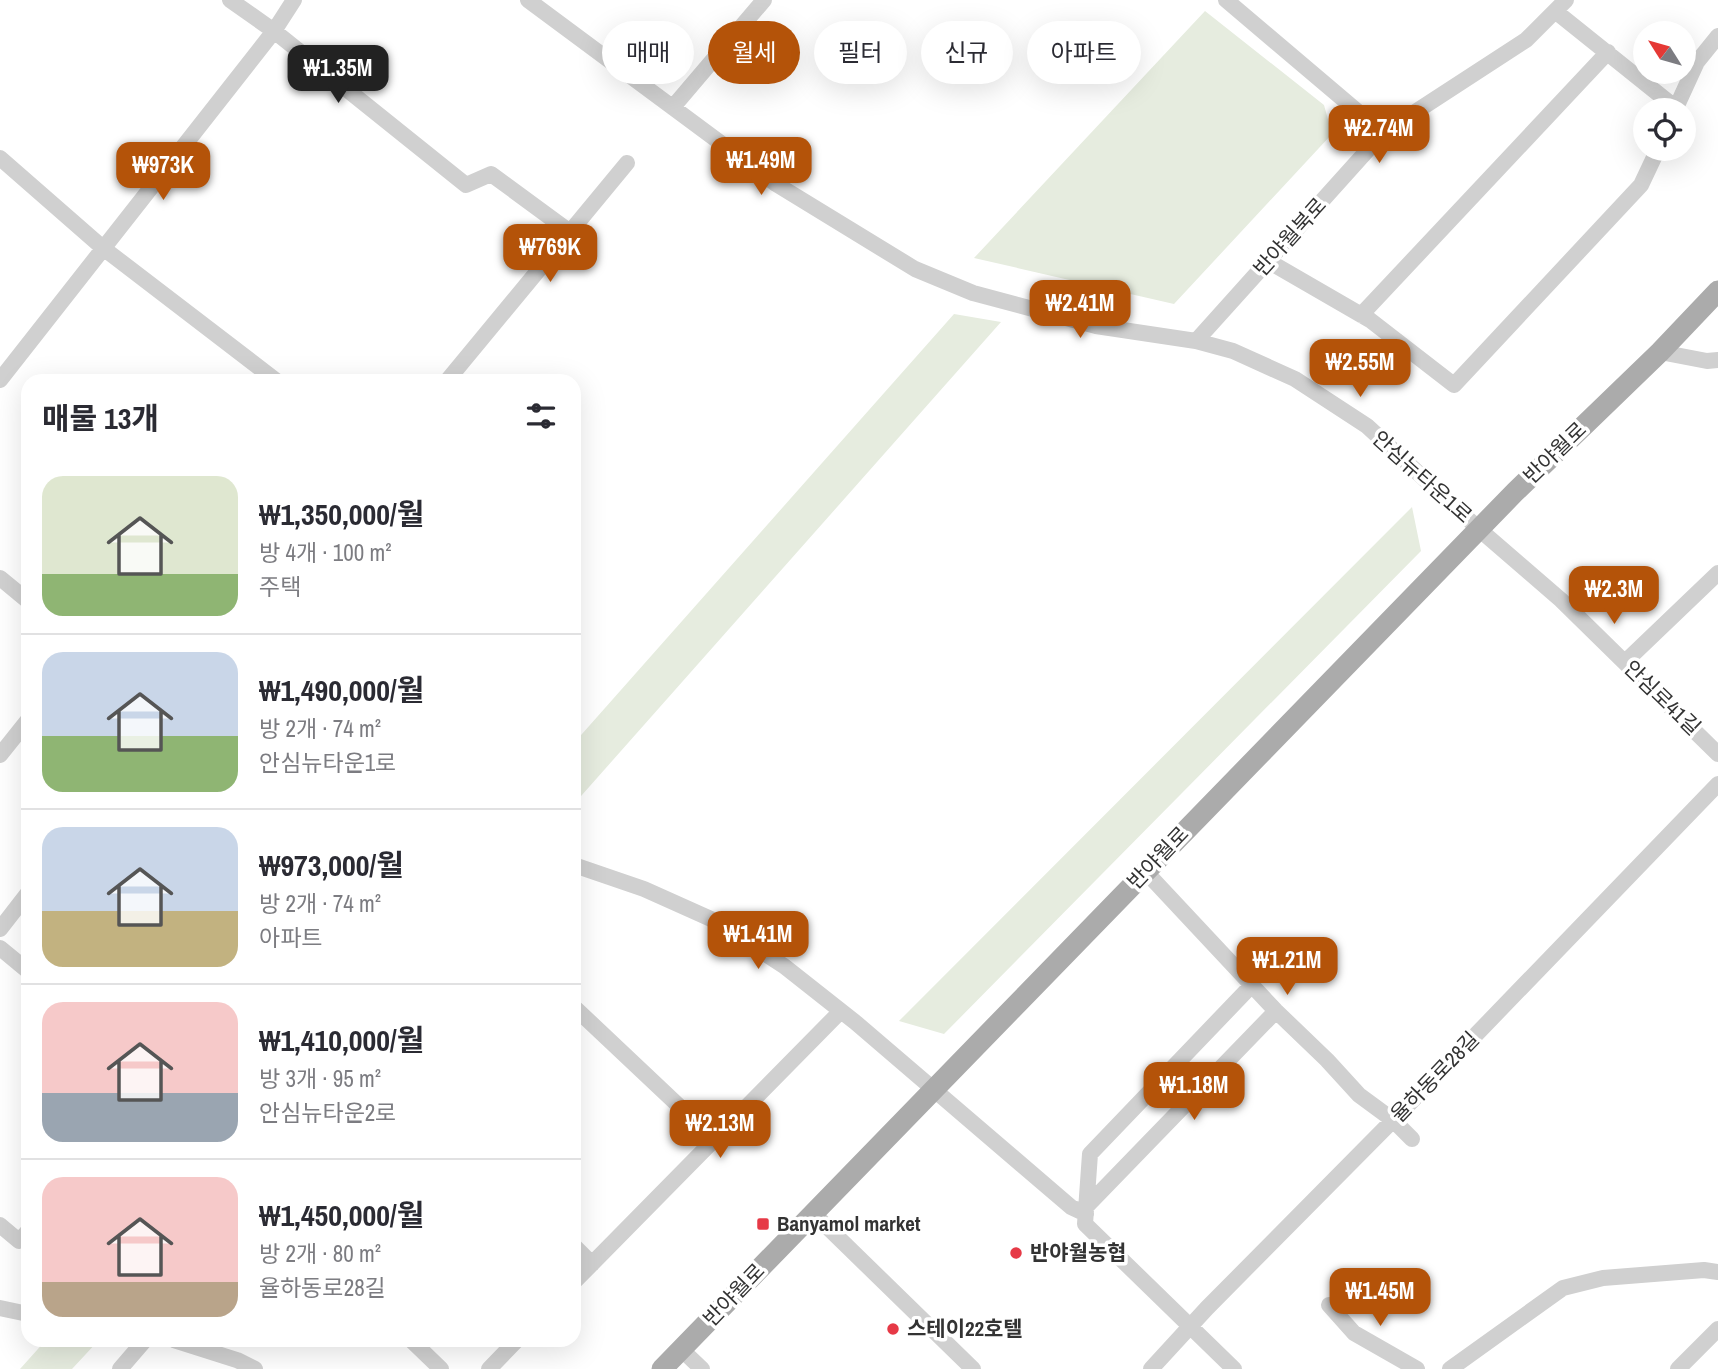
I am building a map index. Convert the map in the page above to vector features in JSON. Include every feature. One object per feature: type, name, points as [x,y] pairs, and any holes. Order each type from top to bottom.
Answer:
[{"type":"main road","name":"반야월로","points":[[662,1369],[1515,492],[1660,352],[1718,291]]},
{"type":"street","points":[[230,0],[274,31],[466,185],[491,174],[570,232]]},
{"type":"street","points":[[0,380],[274,31],[294,0]]},
{"type":"street","name":"안심뉴타운1로","points":[[528,0],[776,184],[915,269],[973,293],[1096,326],[1196,341],[1233,351],[1296,379],[1357,419],[1480,530]]},
{"type":"street","points":[[673,107],[764,0]]},
{"type":"street","points":[[1226,0],[1383,133]]},
{"type":"street","points":[[1561,5],[1608,52],[1663,98]]},
{"type":"street","name":"반야월북로","points":[[1196,341],[1383,133],[1526,40],[1561,5]]},
{"type":"street","points":[[1681,98],[1698,62],[1718,36]]},
{"type":"street","points":[[1361,315],[1608,52]]},
{"type":"street","points":[[1268,261],[1361,315],[1454,385],[1642,185],[1653,161]]},
{"type":"street","points":[[453,374],[627,163]]},
{"type":"street","points":[[3,165],[103,248],[268,374]]},
{"type":"street","points":[[1660,352],[1707,361],[1718,360]]},
{"type":"street","name":"안심로41길","points":[[1480,530],[1562,600],[1718,754]]},
{"type":"street","points":[[1625,662],[1718,573]]},
{"type":"street","points":[[0,579],[21,596]]},
{"type":"street","points":[[0,755],[21,729]]},
{"type":"street","name":"율하동로28길","points":[[1151,1369],[1718,784]]},
{"type":"street","points":[[581,867],[644,889],[711,919],[784,966],[841,1011],[1071,1207],[1086,1215],[1234,1369]]},
{"type":"street","points":[[1144,872],[1359,1095],[1393,1120],[1412,1139]]},
{"type":"street","points":[[0,929],[21,901]]},
{"type":"street","points":[[0,948],[21,965]]},
{"type":"street","points":[[1086,1215],[1090,1153],[1252,985]]},
{"type":"street","points":[[581,1275],[841,1011]]},
{"type":"street","points":[[1086,1215],[1276,1011]]},
{"type":"street","points":[[581,1014],[715,1139]]},
{"type":"street","points":[[813,1213],[974,1369]]},
{"type":"street","points":[[0,1225],[19,1241],[21,1239]]},
{"type":"street","points":[[581,1253],[592,1264]]},
{"type":"street","points":[[1450,1369],[1563,1289],[1603,1278],[1704,1270],[1718,1272]]},
{"type":"street","points":[[1329,1305],[1354,1333],[1417,1369]]},
{"type":"street","points":[[0,1308],[21,1312]]},
{"type":"street","points":[[1678,1369],[1718,1329]]},
{"type":"street","points":[[120,1369],[139,1347]]},
{"type":"street","points":[[196,1347],[237,1360],[255,1369]]},
{"type":"street","points":[[418,1347],[440,1369]]},
{"type":"street","points":[[489,1369],[510,1347]]},
{"type":"street","points":[[681,1349],[702,1369]]},
{"type":"shaded area","points":[[1205,11],[1324,105],[1332,134],[1174,304],[974,258],[1137,84],[1141,84],[1141,79]]},
{"type":"shaded area","points":[[954,314],[1001,322],[581,796],[581,735]]},
{"type":"shaded area","points":[[1412,507],[1421,551],[944,1034],[899,1021]]},
{"type":"shaded area","points":[[40,1347],[92,1347],[72,1369],[20,1369]]},
{"type":"place","name":"Banyamol market","points":[[763,1224]]},
{"type":"place","name":"반야월농협","points":[[1016,1253]]},
{"type":"place","name":"스테이22호텔","points":[[893,1329]]}]
